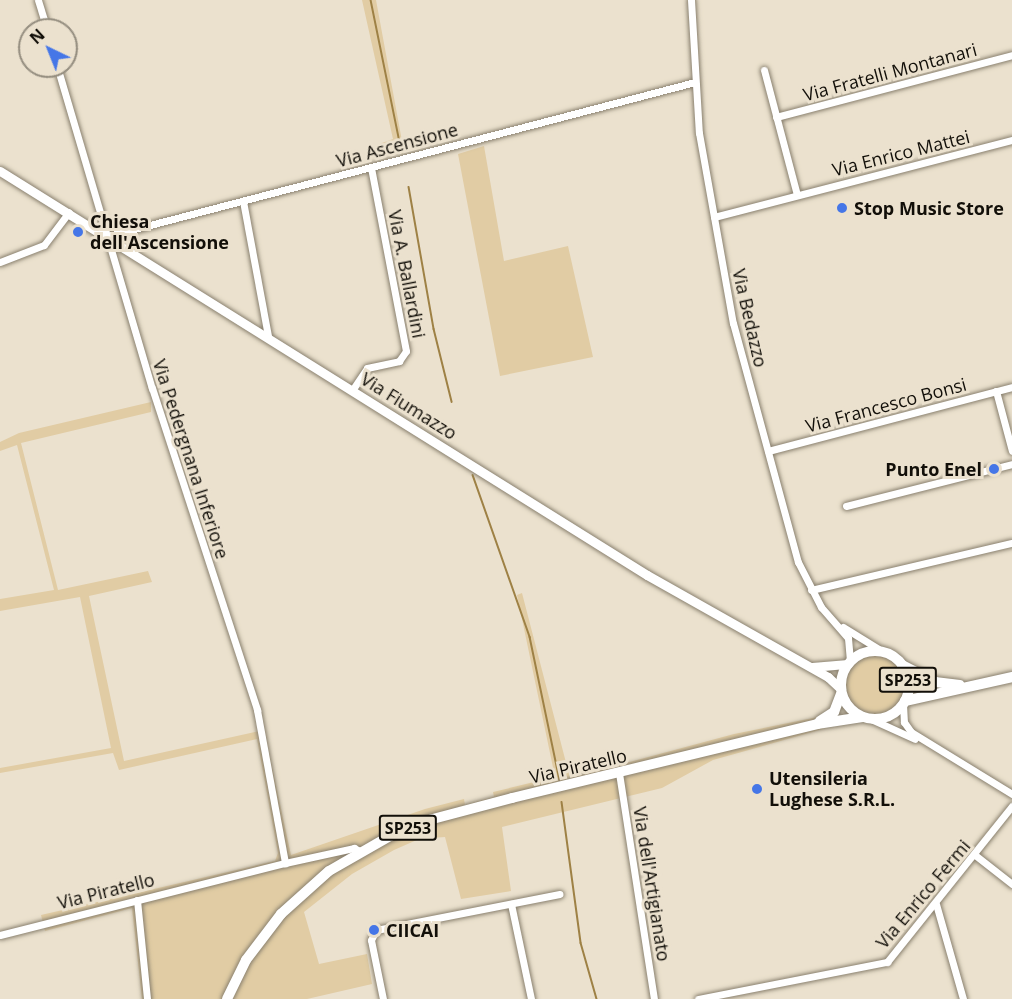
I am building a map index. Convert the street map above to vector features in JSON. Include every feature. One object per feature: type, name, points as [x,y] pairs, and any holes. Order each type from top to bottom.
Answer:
[{"type":"main road","name":"SP253","points":[[841,691],[849,663],[863,653],[885,652],[902,665],[944,684],[987,683]]},
{"type":"main road","name":"SP253","points":[[902,665],[909,687],[904,703]]},
{"type":"main road","name":"SP253","points":[[866,718],[892,714],[904,703],[1012,677]]},
{"type":"main road","points":[[841,691],[851,710],[866,718]]},
{"type":"main road","name":"Via Piratello","points":[[809,726],[834,712],[841,691]]},
{"type":"main road","name":"Via Piratello","points":[[227,999],[246,960],[281,914],[329,871],[360,851],[429,820],[809,726],[866,718]]},
{"type":"street","points":[[38,0],[43,18]]},
{"type":"street","name":"Via Bedazzo","points":[[691,0],[695,82],[714,217],[733,323],[787,529],[811,590],[850,642],[849,663]]},
{"type":"street","name":"Via Fratelli Montanari","points":[[776,117],[1012,55]]},
{"type":"street","points":[[764,70],[797,195]]},
{"type":"street","name":"Via Pedergnana Inferiore","points":[[61,78],[152,388],[257,710],[285,863]]},
{"type":"street","name":"Via Ascensione","points":[[108,236],[695,82]]},
{"type":"street","name":"Via Enrico Mattei","points":[[714,217],[1012,140]]},
{"type":"street","name":"Via A. Ballardini","points":[[353,389],[367,368],[399,361],[406,351],[371,167]]},
{"type":"street","name":"Via Fiumazzo","points":[[0,171],[108,236],[647,575],[802,666],[828,677],[841,691]]},
{"type":"street","points":[[243,201],[268,336]]},
{"type":"street","points":[[0,262],[44,245],[69,212]]},
{"type":"street","name":"Via Francesco Bonsi","points":[[768,451],[1012,387]]},
{"type":"street","points":[[996,391],[1012,451]]},
{"type":"street","points":[[846,506],[1012,464]]},
{"type":"street","points":[[811,590],[1012,543]]},
{"type":"street","name":"Via Bedazzo","points":[[840,626],[885,652]]},
{"type":"street","name":"Via Fiumazzo","points":[[802,666],[827,669],[849,663]]},
{"type":"street","points":[[904,703],[907,728],[931,746],[1012,794]]},
{"type":"street","points":[[866,718],[931,746]]},
{"type":"street","name":"Via dell'Artigianato","points":[[619,773],[654,999]]},
{"type":"street","name":"Via Enrico Fermi","points":[[698,999],[886,962],[936,904],[1012,807]]},
{"type":"street","name":"Via Piratello","points":[[0,935],[285,863],[347,849],[360,851]]},
{"type":"street","points":[[975,855],[1012,884]]},
{"type":"street","points":[[383,999],[371,940],[373,932],[560,894]]},
{"type":"street","points":[[137,900],[147,999]]},
{"type":"street","points":[[511,903],[531,999]]},
{"type":"street","points":[[936,904],[963,999]]},
{"type":"shaded area","points":[[362,0],[376,0],[404,152],[379,144],[393,139]]},
{"type":"shaded area","points":[[484,146],[504,261],[568,246],[593,357],[500,376],[458,154]]},
{"type":"shaded area","points":[[151,402],[151,412],[21,443],[58,590],[148,571],[152,582],[89,596],[124,761],[264,730],[291,855],[425,809],[464,799],[465,805],[494,797],[493,792],[555,777],[517,595],[522,593],[570,778],[734,734],[818,717],[823,729],[713,760],[662,788],[502,827],[511,891],[461,899],[445,837],[419,839],[394,850],[352,874],[304,912],[319,964],[367,954],[372,984],[307,999],[142,999],[132,908],[45,931],[41,915],[275,861],[278,853],[257,739],[119,770],[113,753],[0,773],[0,768],[111,748],[80,597],[0,611],[0,599],[54,590],[17,445],[0,451],[0,442],[19,433]]},
{"type":"shaded area","points":[[869,655],[881,655],[892,660],[900,668],[905,685],[903,697],[892,710],[881,715],[869,715],[858,710],[850,702],[845,691],[845,679],[850,668],[858,660]]},
{"type":"waterway","points":[[371,0],[402,153]]},
{"type":"waterway","points":[[409,187],[434,329],[452,402]]},
{"type":"waterway","points":[[473,475],[530,637],[560,780]]},
{"type":"waterway","points":[[562,802],[581,943],[597,999]]},
{"type":"place","name":"Stop Music Store","points":[[842,208]]},
{"type":"place","name":"Chiesa dell'Ascensione","points":[[78,232]]},
{"type":"place","name":"Punto Enel","points":[[994,469]]},
{"type":"place","name":"Utensileria Lughese S.R.L.","points":[[757,789]]},
{"type":"place","name":"CIICAI","points":[[374,930]]}]
